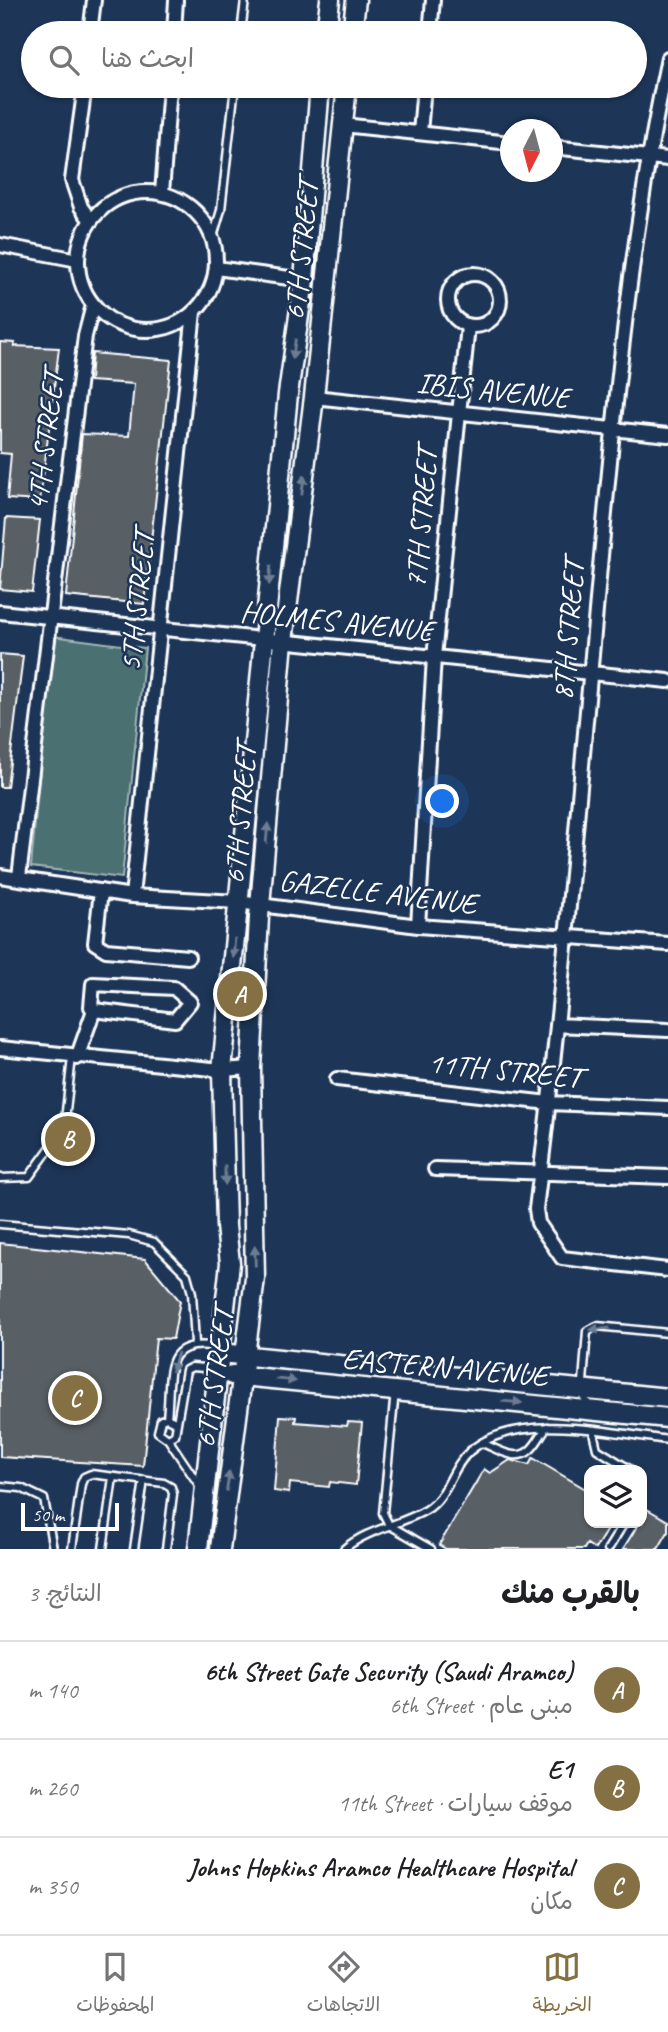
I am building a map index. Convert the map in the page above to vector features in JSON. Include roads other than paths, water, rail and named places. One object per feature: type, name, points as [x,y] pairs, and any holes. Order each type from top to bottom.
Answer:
[{"type":"main road","points":[[327,21],[330,0]]},
{"type":"main road","points":[[353,21],[356,0]]},
{"type":"main road","name":"6TH STREET","points":[[198,1549],[230,1263],[226,1226],[222,1070],[288,394],[304,280],[319,98]]},
{"type":"main road","name":"6TH STREET","points":[[220,1549],[255,1278],[251,1068],[260,905],[283,642],[314,397],[346,98]]},
{"type":"main road","name":"EASTERN AVENUE","points":[[219,1360],[245,1356],[668,1398]]},
{"type":"main road","name":"EASTERN AVENUE","points":[[219,1360],[242,1376],[662,1416]]},
{"type":"street","points":[[91,21],[94,0]]},
{"type":"street","points":[[175,21],[176,0]]},
{"type":"street","points":[[431,21],[433,0]]},
{"type":"street","name":"8TH STREET","points":[[668,58],[647,156],[613,429],[566,937],[536,1209],[538,1223],[562,1258],[668,1270]]},
{"type":"street","points":[[83,98],[72,180],[81,207],[91,220]]},
{"type":"street","points":[[162,193],[169,98]]},
{"type":"street","points":[[420,134],[423,98]]},
{"type":"street","points":[[343,125],[500,141]]},
{"type":"street","points":[[563,148],[668,159]]},
{"type":"street","points":[[162,193],[194,209],[209,229],[215,247],[216,268],[211,289],[194,312],[172,326],[140,330],[119,324],[93,304],[81,284],[78,260],[80,243],[91,220],[103,207],[124,195],[162,193]]},
{"type":"street","points":[[0,245],[78,260]]},
{"type":"street","points":[[216,268],[304,280]]},
{"type":"street","points":[[481,275],[497,287],[500,307],[487,323],[468,326],[451,313],[448,293],[461,277],[481,275]]},
{"type":"street","name":"4TH STREET","points":[[19,877],[48,617],[85,337],[93,304]]},
{"type":"street","name":"5TH STREET","points":[[132,896],[194,312]]},
{"type":"street","name":"7TH STREET","points":[[418,926],[434,657],[457,412],[468,326]]},
{"type":"street","name":"IBIS AVENUE","points":[[314,397],[668,435]]},
{"type":"street","name":"HOLMES AVENUE","points":[[0,612],[668,681]]},
{"type":"street","name":"GAZELLE AVENUE","points":[[0,876],[132,896],[239,902],[418,926],[668,944]]},
{"type":"street","points":[[101,891],[95,943],[106,950],[188,957]]},
{"type":"street","points":[[75,1058],[93,1010],[93,984],[174,988],[190,1002],[175,1020],[93,1010]]},
{"type":"street","points":[[557,1025],[668,1030]]},
{"type":"street","points":[[0,1048],[75,1058],[222,1070],[251,1068]]},
{"type":"street","name":"11TH STREET","points":[[337,1079],[549,1103],[668,1108]]},
{"type":"street","points":[[435,1169],[668,1177]]},
{"type":"lane","points":[[242,21],[245,0]]},
{"type":"lane","points":[[209,229],[213,237],[221,211],[234,98]]},
{"type":"lane","points":[[0,1178],[29,1177],[57,1144],[64,1129],[75,1058]]},
{"type":"lane","points":[[0,1224],[129,1235],[154,1242],[187,1275],[192,1293],[195,1343]]},
{"type":"lane","points":[[602,1411],[585,1402],[583,1390],[587,1331],[597,1326],[668,1333]]},
{"type":"lane","points":[[195,1343],[219,1360]]},
{"type":"lane","points":[[167,1418],[173,1358],[181,1348],[195,1343]]},
{"type":"lane","points":[[168,1439],[175,1435],[186,1370],[219,1360]]},
{"type":"lane","points":[[397,1372],[383,1513],[389,1525],[431,1549]]},
{"type":"lane","points":[[177,1423],[167,1418],[161,1420],[158,1432],[161,1437],[168,1439],[204,1493]]},
{"type":"lane","points":[[482,1443],[505,1454],[522,1454],[530,1450],[547,1427]]},
{"type":"lane","points":[[344,1549],[389,1525],[426,1510],[435,1503],[459,1464],[482,1443],[528,1429],[547,1427],[668,1440]]},
{"type":"lane","points":[[593,1432],[597,1449],[623,1465]]},
{"type":"lane","points":[[72,1549],[84,1477],[91,1474],[164,1483],[171,1487],[173,1494],[166,1549]]},
{"type":"lane","points":[[103,1549],[113,1477]]},
{"type":"lane","points":[[134,1549],[144,1480]]},
{"type":"lane","points":[[0,1486],[21,1488],[44,1499],[53,1549]]},
{"type":"lane","points":[[608,1549],[621,1528]]},
{"type":"place","name":"6th Street Gate Security (Saudi Aramco)","points":[[240,994]]},
{"type":"place","name":"E1","points":[[68,1139]]},
{"type":"place","name":"Johns Hopkins Aramco Healthcare Hospital","points":[[75,1398]]}]
